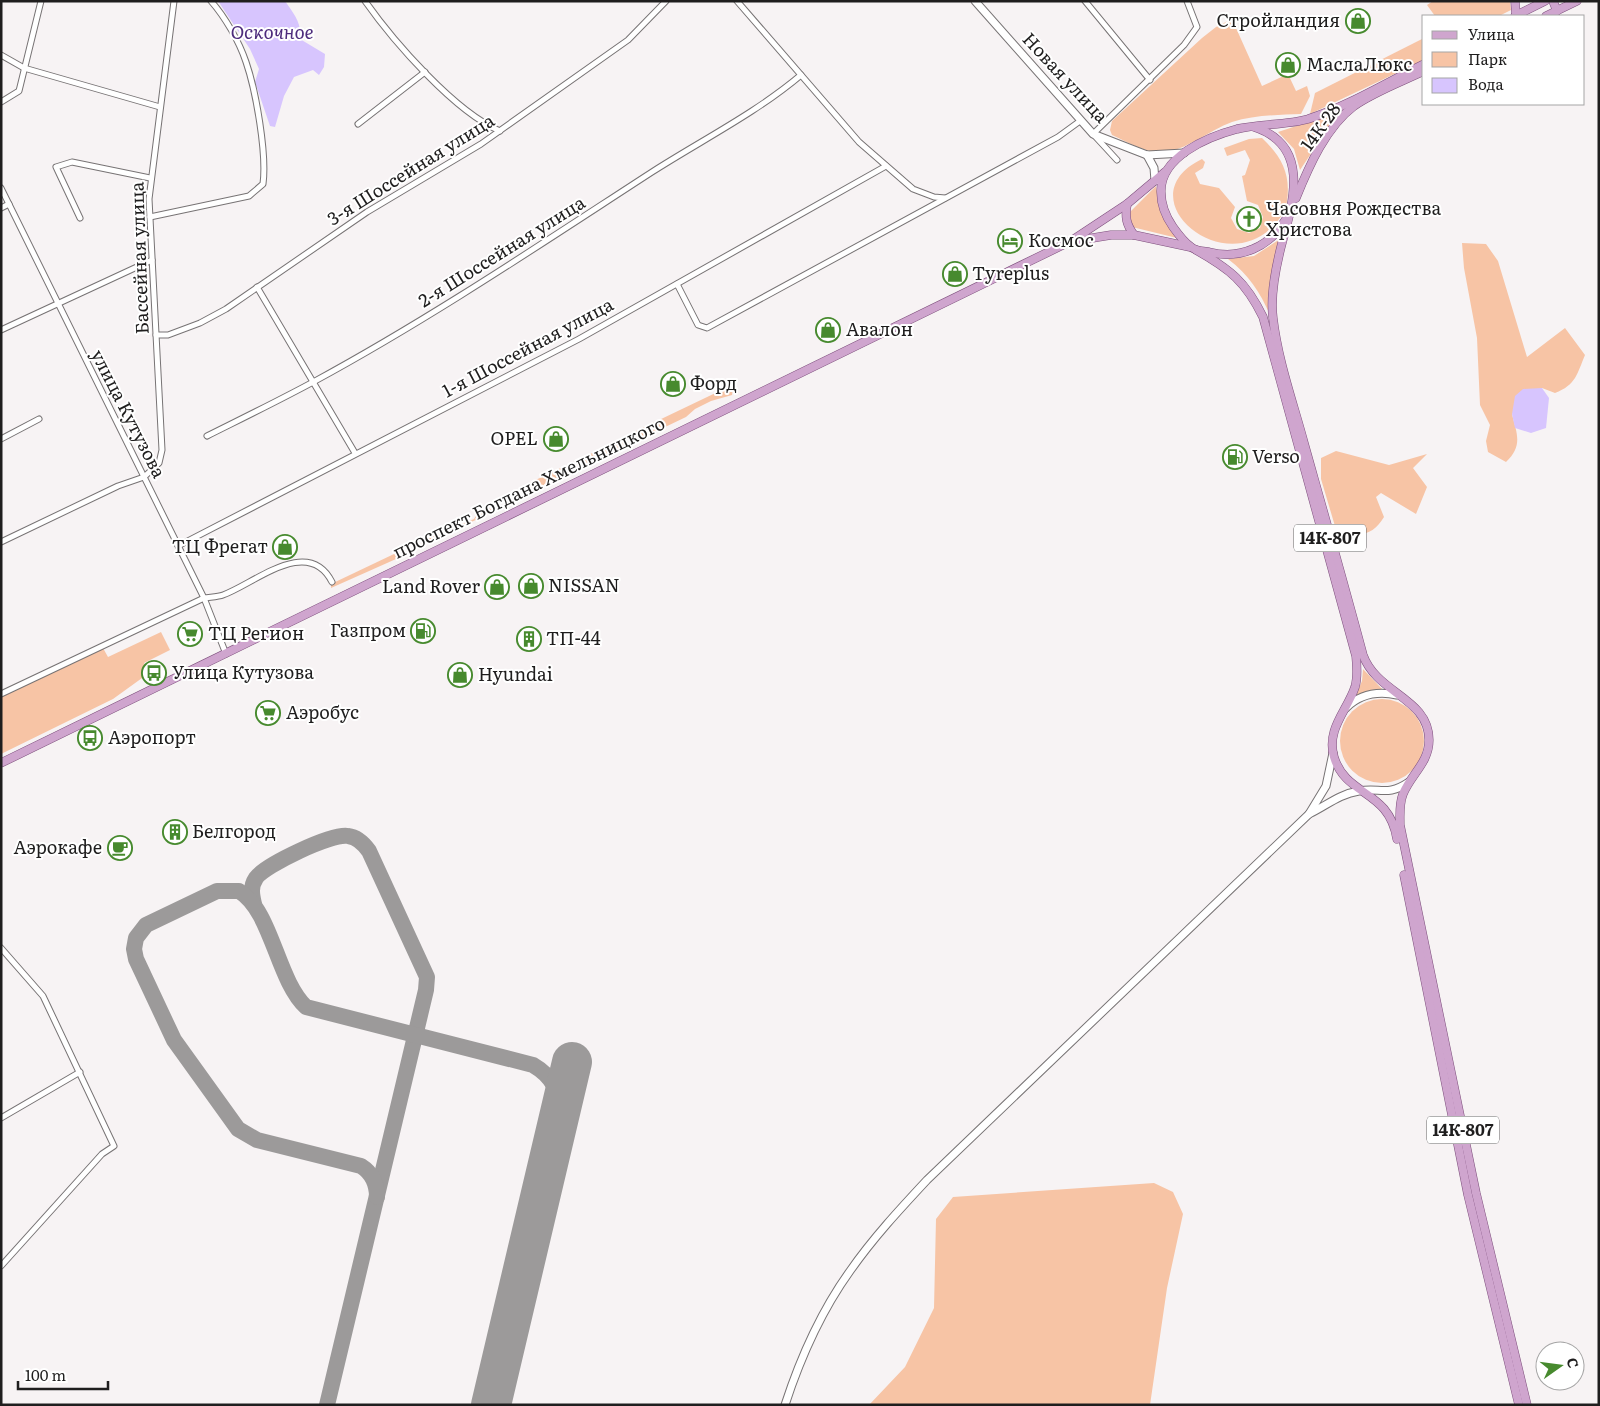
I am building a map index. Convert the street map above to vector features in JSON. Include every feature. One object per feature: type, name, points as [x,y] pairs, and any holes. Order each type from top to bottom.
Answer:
[{"type":"main road","name":"Новая улица","points":[[974,1],[1093,134],[1147,155],[1184,153]]},
{"type":"main road","points":[[1515,1],[1515,15]]},
{"type":"main road","points":[[1517,15],[1545,1]]},
{"type":"main road","points":[[1553,1],[1557,11]]},
{"type":"main road","points":[[1548,15],[1565,4],[1577,1]]},
{"type":"main road","name":"14К-28","points":[[1254,127],[1306,119],[1344,104],[1422,65]]},
{"type":"main road","name":"14К-28","points":[[1292,209],[1315,157],[1332,130],[1354,107],[1422,72]]},
{"type":"main road","points":[[1155,181],[1165,172],[1170,164],[1184,153],[1218,135],[1254,127],[1270,134],[1280,143],[1288,156],[1295,185],[1292,209],[1277,233],[1252,250],[1225,254],[1193,249],[1172,226],[1163,208],[1161,190],[1165,172]]},
{"type":"main road","points":[[1147,155],[1154,168],[1155,181]]},
{"type":"main road","name":"проспект Богдана Хмельницкого","points":[[1,763],[1071,241],[1127,204],[1155,181]]},
{"type":"main road","points":[[1127,204],[1125,216],[1127,226],[1134,235]]},
{"type":"main road","name":"14К-807","points":[[1292,209],[1278,265],[1273,317],[1283,368],[1363,655],[1374,676],[1397,695],[1405,698],[1418,710],[1428,734],[1428,754],[1409,782],[1399,808],[1405,853],[1476,1192],[1527,1405]]},
{"type":"main road","name":"проспект Богдана Хмельницкого","points":[[1071,241],[1111,235],[1134,235],[1193,249]]},
{"type":"main road","name":"14К-807","points":[[1193,249],[1231,272],[1248,290],[1263,317],[1356,656],[1356,681],[1345,710],[1334,729],[1333,752],[1341,772],[1361,790],[1382,804],[1396,827],[1468,1195],[1519,1405]]},
{"type":"main road","points":[[1345,710],[1356,700],[1369,695],[1383,693],[1397,695]]},
{"type":"main road","points":[[785,1405],[815,1331],[849,1272],[886,1224],[927,1180],[1308,814],[1326,786],[1333,752]]},
{"type":"main road","points":[[1308,814],[1332,800],[1361,790],[1382,792],[1400,788],[1409,782]]},
{"type":"street","points":[[1,102],[19,91],[40,1]]},
{"type":"street","name":"Бассейная улица","points":[[144,478],[159,464],[162,450],[150,216],[150,178],[174,1]]},
{"type":"street","points":[[150,216],[249,196],[263,184],[263,148],[246,62],[238,43],[211,1]]},
{"type":"street","points":[[365,1],[425,72],[487,126],[500,131]]},
{"type":"street","name":"3-я Шоссейная улица","points":[[156,335],[168,335],[200,323],[226,309],[367,212],[500,131],[628,40],[666,1]]},
{"type":"street","points":[[737,1],[859,142],[913,189],[923,194],[945,198]]},
{"type":"street","points":[[1085,1],[1150,80]]},
{"type":"street","points":[[1117,160],[1093,134],[1184,46],[1197,27],[1187,1]]},
{"type":"street","points":[[1,55],[24,68],[160,107]]},
{"type":"street","points":[[358,124],[425,72]]},
{"type":"street","name":"2-я Шоссейная улица","points":[[207,436],[315,381],[453,300],[538,247],[667,162],[780,93],[801,75]]},
{"type":"street","points":[[677,284],[698,325],[707,328],[1058,137],[1080,121]]},
{"type":"street","points":[[80,218],[56,166],[72,162],[150,178]]},
{"type":"street","name":"1-я Шоссейная улица","points":[[178,546],[523,368],[886,166]]},
{"type":"street","name":"улица Кутузова","points":[[1,188],[204,598],[226,654]]},
{"type":"street","points":[[1,208],[9,204]]},
{"type":"street","points":[[1,330],[152,260]]},
{"type":"street","points":[[257,287],[315,381],[355,453]]},
{"type":"street","points":[[1,439],[38,419]]},
{"type":"street","points":[[1,542],[118,486],[144,478]]},
{"type":"street","points":[[1,694],[204,598],[223,595],[273,570],[298,562],[312,563],[328,573],[332,582]]},
{"type":"street","points":[[1,948],[43,996],[114,1146],[102,1154],[1,1266]]},
{"type":"street","points":[[1,1118],[80,1072]]},
{"type":"green space","points":[[1433,1],[1510,1],[1511,10],[1501,15],[1434,15],[1427,5]]},
{"type":"green space","points":[[1232,19],[1262,86],[1288,74],[1296,91],[1307,86],[1310,96],[1301,114],[1275,115],[1232,122],[1178,149],[1159,152],[1135,146],[1112,135],[1110,130],[1112,121],[1202,38],[1216,27]]},
{"type":"green space","points":[[1422,39],[1422,61],[1310,114],[1315,93]]},
{"type":"green space","points":[[1339,112],[1300,170],[1294,149],[1278,132]]},
{"type":"green space","points":[[1262,138],[1279,158],[1286,174],[1287,201],[1279,220],[1270,229],[1249,241],[1227,244],[1206,238],[1188,226],[1176,210],[1173,192],[1181,175],[1202,159],[1205,162],[1203,168],[1195,173],[1200,184],[1219,188],[1235,207],[1231,218],[1237,229],[1249,233],[1260,228],[1263,217],[1258,205],[1247,201],[1242,176],[1245,175],[1250,160],[1245,150],[1227,156],[1224,148],[1249,139]]},
{"type":"green space","points":[[1156,186],[1161,214],[1177,238],[1132,227],[1129,213]]},
{"type":"green space","points":[[1280,239],[1270,315],[1253,284],[1228,259],[1254,256]]},
{"type":"green space","points":[[1462,243],[1486,244],[1498,261],[1527,357],[1565,328],[1585,355],[1578,373],[1572,382],[1555,393],[1542,388],[1512,414],[1517,434],[1517,445],[1515,451],[1506,462],[1488,452],[1486,441],[1490,425],[1480,405],[1477,338],[1464,268]]},
{"type":"green space","points":[[728,387],[733,388],[732,395],[711,401],[695,409],[686,417],[638,440],[633,439],[634,432]]},
{"type":"green space","points":[[624,438],[628,442],[625,446],[529,492],[524,492],[525,485]]},
{"type":"green space","points":[[1336,451],[1389,465],[1427,454],[1413,468],[1427,487],[1416,514],[1381,493],[1376,497],[1384,517],[1381,522],[1371,531],[1362,534],[1352,534],[1340,543],[1321,479],[1321,458]]},
{"type":"green space","points":[[489,508],[492,510],[491,513],[421,545],[421,541],[474,519],[477,514]]},
{"type":"green space","points":[[394,554],[397,555],[396,559],[331,588],[331,584]]},
{"type":"green space","points":[[161,632],[170,650],[144,663],[149,673],[113,699],[1,754],[1,697],[103,648],[108,657]]},
{"type":"green space","points":[[1363,669],[1383,690],[1368,691],[1355,697],[1362,681]]},
{"type":"green space","points":[[1382,699],[1398,702],[1412,711],[1421,725],[1424,741],[1421,757],[1412,771],[1398,780],[1382,783],[1366,780],[1352,771],[1343,757],[1340,741],[1343,725],[1352,711],[1366,702]]},
{"type":"green space","points":[[1154,1183],[1173,1192],[1183,1214],[1167,1288],[1150,1405],[869,1405],[905,1367],[934,1308],[936,1219],[953,1197]]},
{"type":"water","name":"Оскочное","points":[[218,1],[285,1],[299,23],[300,39],[325,54],[324,67],[319,75],[313,70],[294,77],[284,96],[275,127],[270,126],[255,82],[259,69],[250,49]]},
{"type":"water","points":[[1542,388],[1549,398],[1546,428],[1531,433],[1515,428],[1512,414],[1515,396],[1523,389]]},
{"type":"taxiway","points":[[254,904],[253,885],[256,878],[262,872],[285,858],[328,839],[340,836],[357,839],[369,851],[427,977],[426,990],[327,1405]]},
{"type":"taxiway","points":[[377,1197],[373,1179],[361,1166],[257,1140],[238,1129],[174,1040],[136,959],[134,949],[136,938],[146,925],[217,891],[239,891],[250,901],[259,914],[288,980],[296,995],[306,1007],[533,1065],[540,1069],[554,1085],[560,1105],[560,1113]]},
{"type":"runway","points":[[491,1405],[572,1062]]},
{"type":"place","name":"Стройландия","points":[[1358,21]]},
{"type":"place","name":"МаслаЛюкс","points":[[1288,65]]},
{"type":"place","name":"Часовня Рождества Христова","points":[[1249,219]]},
{"type":"place","name":"Космос","points":[[1010,241]]},
{"type":"place","name":"Tyreplus","points":[[955,274]]},
{"type":"place","name":"Авалон","points":[[828,330]]},
{"type":"place","name":"Форд","points":[[673,384]]},
{"type":"place","name":"OPEL","points":[[556,439]]},
{"type":"place","name":"Verso","points":[[1235,457]]},
{"type":"place","name":"ТЦ Фрегат","points":[[285,547]]},
{"type":"place","name":"NISSAN","points":[[531,586]]},
{"type":"place","name":"Land Rover","points":[[497,587]]},
{"type":"place","name":"Газпром","points":[[423,631]]},
{"type":"place","name":"ТЦ Регион","points":[[190,634]]},
{"type":"place","name":"ТП-44","points":[[529,639]]},
{"type":"place","name":"Улица Кутузова","points":[[154,673]]},
{"type":"place","name":"Hyundai","points":[[460,675]]},
{"type":"place","name":"Аэробус","points":[[268,713]]},
{"type":"place","name":"Аэропорт","points":[[90,738]]},
{"type":"place","name":"Белгород","points":[[175,832]]},
{"type":"place","name":"Аэрокафе","points":[[120,848]]}]
